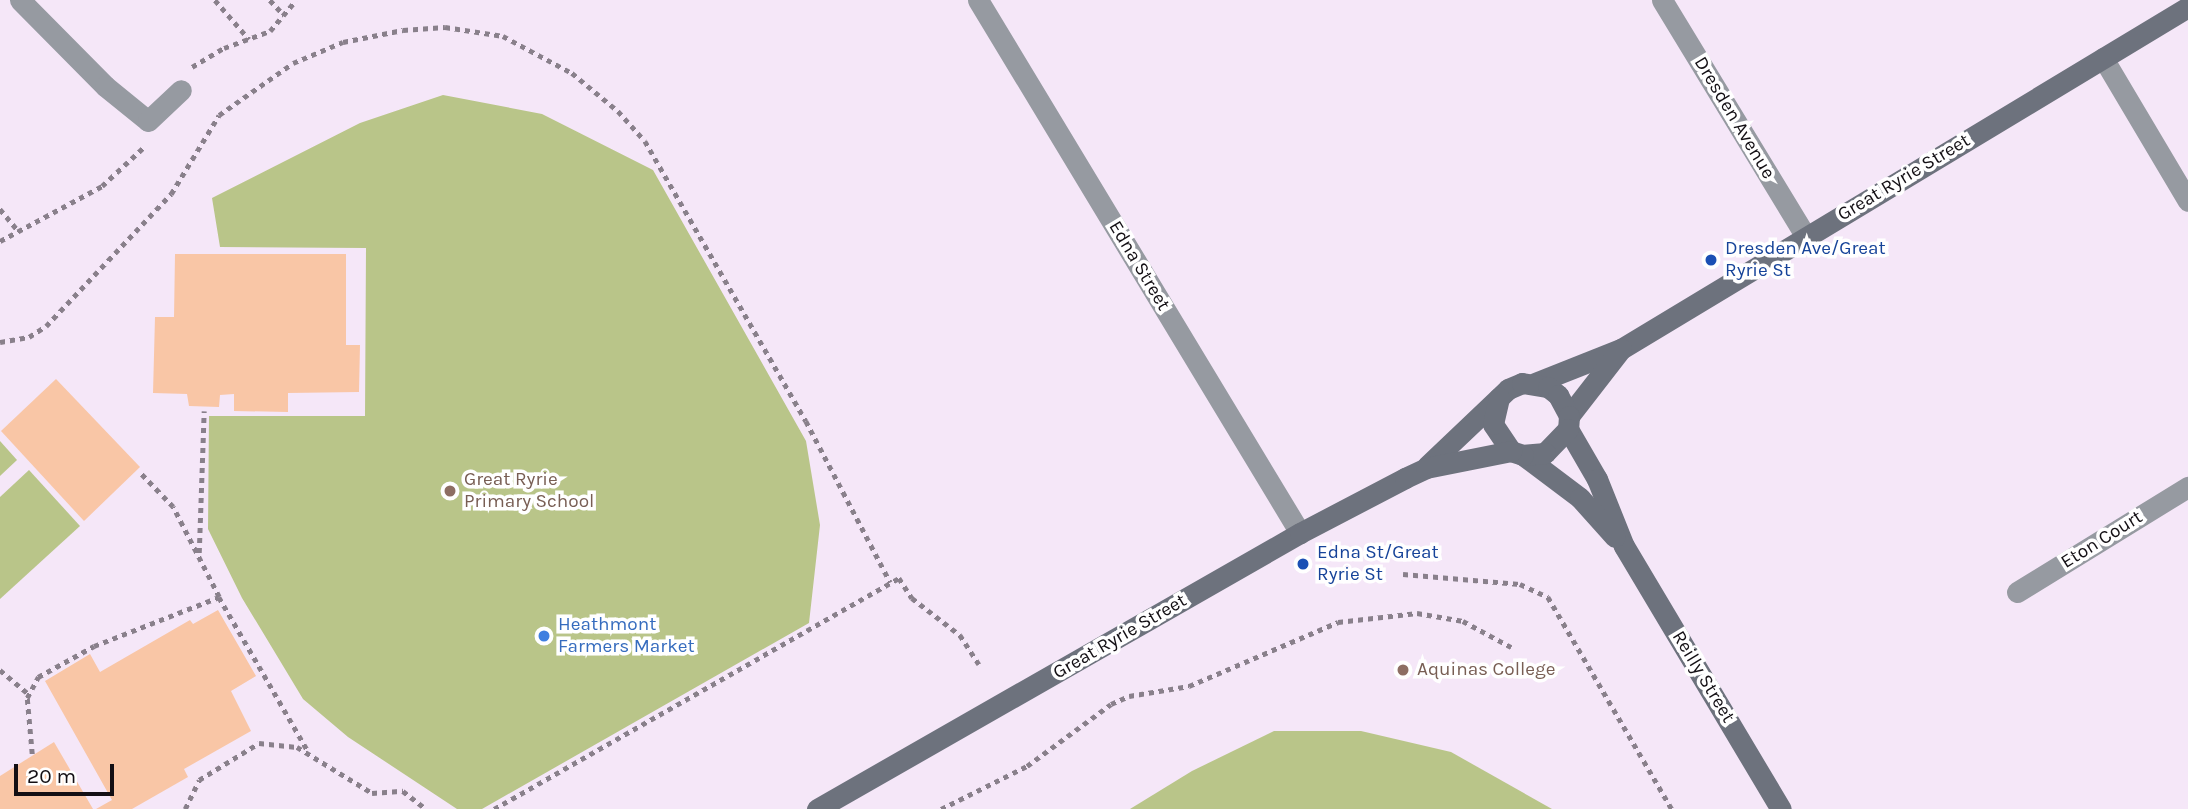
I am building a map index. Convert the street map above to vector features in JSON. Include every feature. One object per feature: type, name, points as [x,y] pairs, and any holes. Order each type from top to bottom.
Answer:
[{"type":"main road","name":"Great Ryrie Street","points":[[1535,383],[1620,349],[2188,7]]},
{"type":"main road","name":"Great Ryrie Street","points":[[1569,423],[1580,397],[1620,349]]},
{"type":"main road","points":[[1522,383],[1535,383],[1558,395],[1569,423],[1545,453],[1517,453],[1493,424],[1499,398],[1522,383]]},
{"type":"main road","name":"Great Ryrie Street","points":[[817,809],[1300,533],[1426,468],[1499,398]]},
{"type":"main road","name":"Reilly Street","points":[[1569,423],[1597,479],[1624,546],[1781,809]]},
{"type":"main road","name":"Great Ryrie Street","points":[[1426,468],[1517,453]]},
{"type":"main road","name":"Reilly Street","points":[[1517,453],[1580,498],[1624,546]]},
{"type":"street","points":[[20,0],[105,86],[148,121],[181,90]]},
{"type":"street","name":"Edna Street","points":[[978,0],[1300,533]]},
{"type":"street","name":"Dresden Avenue","points":[[1662,0],[1806,237]]},
{"type":"street","points":[[2103,58],[2188,201]]},
{"type":"street","name":"Eton Court","points":[[2017,593],[2188,487]]},
{"type":"path","points":[[215,0],[249,39]]},
{"type":"path","points":[[270,0],[284,15]]},
{"type":"path","points":[[181,90],[192,66],[270,31],[296,0]]},
{"type":"path","points":[[0,342],[29,337],[46,327],[171,194],[219,115],[284,69],[317,50],[403,30],[455,27],[503,36],[572,72],[618,111],[645,141],[806,421],[890,582]]},
{"type":"path","points":[[0,241],[17,229],[103,186],[132,162],[155,134],[148,121]]},
{"type":"path","points":[[0,209],[17,229]]},
{"type":"path","points":[[199,553],[204,411]]},
{"type":"path","points":[[140,473],[173,507],[199,553],[219,597],[309,753]]},
{"type":"path","points":[[1403,574],[1520,584],[1548,597],[1672,809]]},
{"type":"path","points":[[494,809],[899,578],[912,597],[960,635],[979,664]]},
{"type":"path","points":[[32,754],[29,694],[38,677],[65,660],[219,597]]},
{"type":"path","points":[[941,809],[1027,766],[1111,704],[1129,696],[1189,685],[1338,622],[1417,613],[1463,621],[1511,647]]},
{"type":"path","points":[[0,670],[29,694]]},
{"type":"path","points":[[185,809],[199,780],[259,743],[297,747],[372,793],[403,790],[426,809]]},
{"type":"green space","points":[[443,95],[542,114],[653,170],[806,441],[820,525],[809,623],[482,809],[457,809],[348,737],[303,699],[242,598],[208,529],[209,416],[365,416],[366,248],[220,247],[212,198],[360,123]]},
{"type":"green space","points":[[0,441],[17,460],[0,476]]},
{"type":"green space","points":[[29,470],[80,526],[0,599],[0,497]]},
{"type":"green space","points":[[1274,731],[1361,731],[1451,752],[1552,809],[1130,809],[1192,771]]},
{"type":"building","points":[[175,254],[346,254],[346,345],[360,345],[359,392],[288,393],[288,412],[234,411],[234,394],[220,395],[219,407],[189,406],[187,394],[153,393],[155,317],[174,317]]},
{"type":"building","points":[[56,379],[140,467],[84,521],[1,431]]},
{"type":"building","points":[[218,610],[256,676],[231,691],[251,731],[184,769],[188,777],[132,809],[96,809],[112,800],[45,681],[90,654],[100,672],[190,620],[193,624]]},
{"type":"building","points":[[54,742],[93,809],[0,809],[0,776]]},
{"type":"place","name":"Dresden Ave/Great Ryrie St","points":[[1711,260]]},
{"type":"place","name":"Great Ryrie Primary School","points":[[450,491]]},
{"type":"place","name":"Edna St/Great Ryrie St","points":[[1303,564]]},
{"type":"place","name":"Heathmont Farmers Market","points":[[544,636]]},
{"type":"place","name":"Aquinas College","points":[[1403,670]]}]
